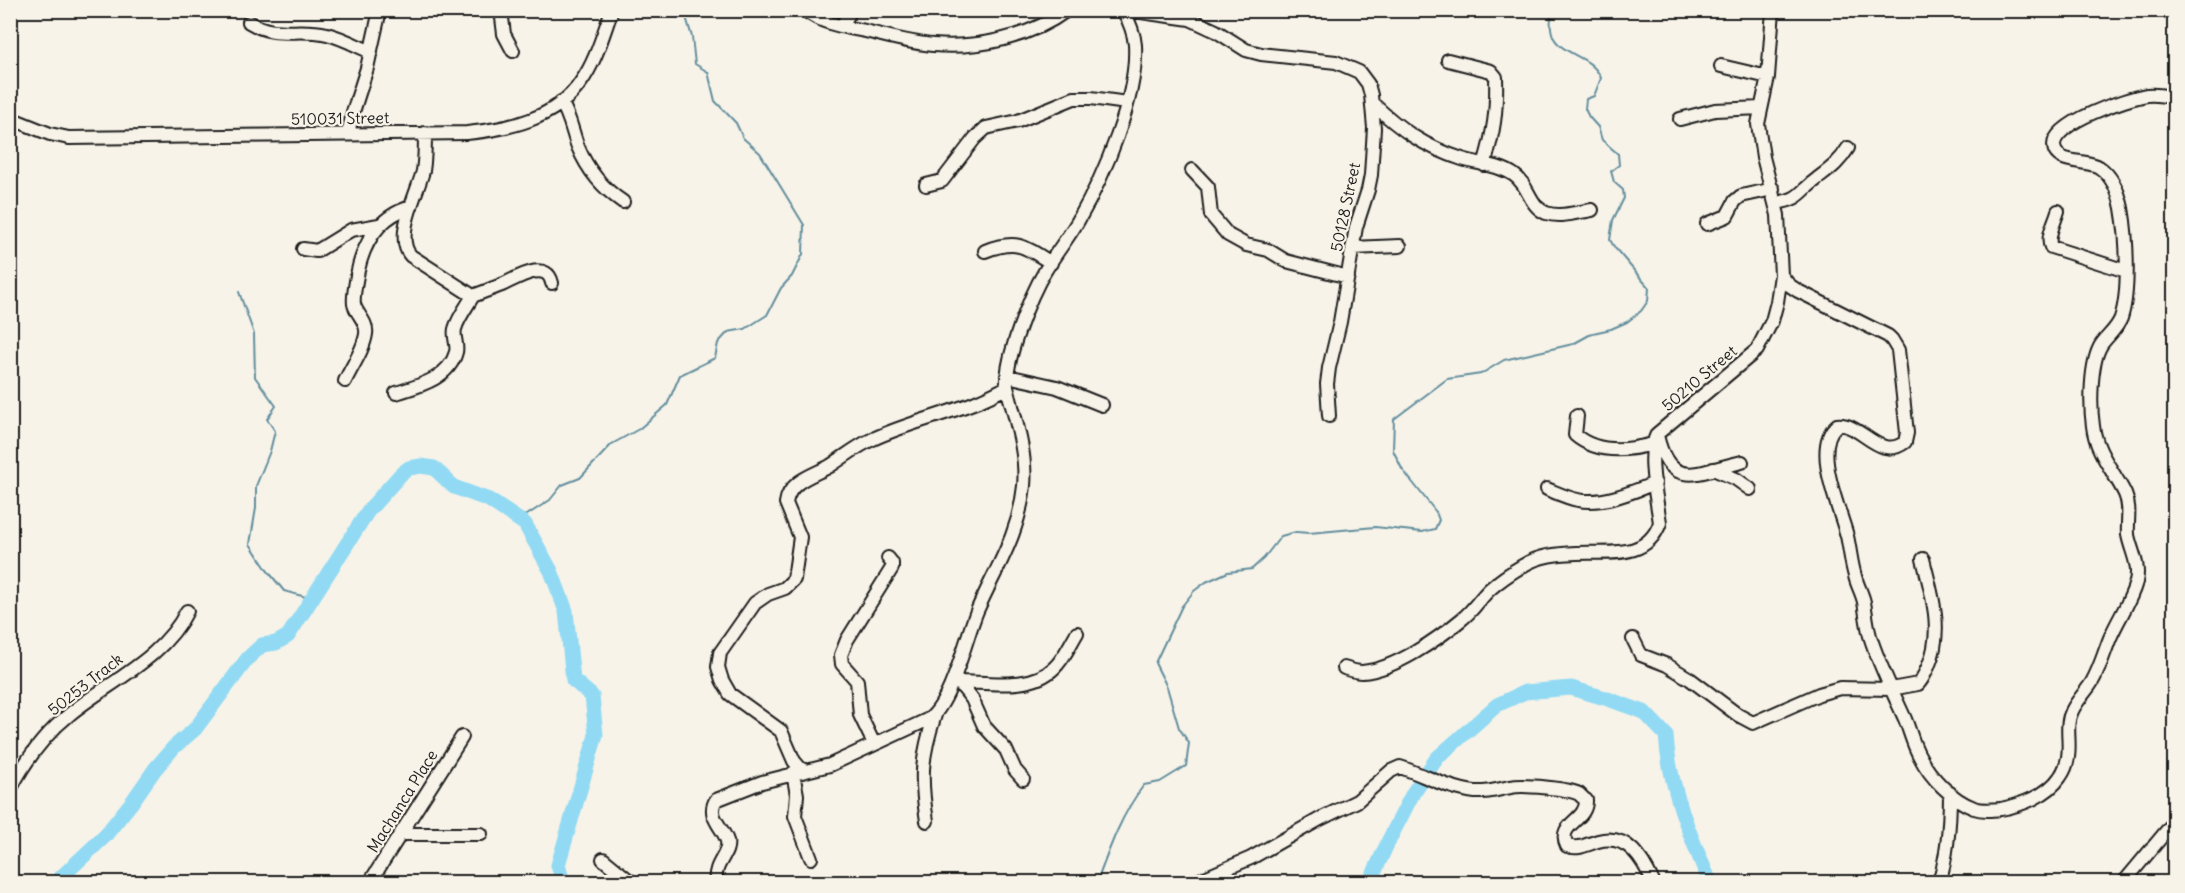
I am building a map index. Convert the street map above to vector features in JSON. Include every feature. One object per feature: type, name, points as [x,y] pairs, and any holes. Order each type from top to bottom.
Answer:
[{"type":"street","points":[[348,134],[380,10]]},
{"type":"street","points":[[501,10],[504,34],[513,51]]},
{"type":"street","name":"510031 Street","points":[[10,118],[50,134],[69,138],[222,137],[494,130],[521,124],[543,114],[561,102],[580,84],[590,68],[612,10]]},
{"type":"street","points":[[805,10],[816,18],[842,26],[932,45],[964,45],[1008,37],[1052,22],[1067,10]]},
{"type":"street","points":[[842,26],[851,10]]},
{"type":"street","points":[[927,822],[922,794],[924,749],[935,715],[956,679],[977,612],[1008,549],[1022,499],[1024,462],[1007,381],[1011,356],[1033,297],[1051,263],[1078,221],[1097,182],[1127,103],[1135,45],[1125,10]]},
{"type":"street","name":"50128 Street","points":[[1125,10],[1190,19],[1216,31],[1246,50],[1261,54],[1317,59],[1352,68],[1364,76],[1372,103],[1374,149],[1368,190],[1356,227],[1341,322],[1329,368],[1327,384],[1329,416]]},
{"type":"street","name":"50210 Street","points":[[1655,439],[1757,350],[1772,321],[1780,275],[1776,203],[1758,129],[1768,77],[1773,10]]},
{"type":"street","points":[[249,22],[270,32],[329,34],[371,52]]},
{"type":"street","points":[[1448,60],[1491,71],[1496,77],[1497,110],[1484,165]]},
{"type":"street","points":[[1721,66],[1768,77]]},
{"type":"street","points":[[1780,275],[1798,291],[1888,336],[1898,350],[1907,433],[1905,442],[1897,446],[1885,447],[1870,441],[1845,424],[1837,425],[1830,434],[1827,464],[1847,537],[1854,573],[1863,599],[1870,637],[1919,756],[1929,771],[1950,793],[1976,809],[1994,810],[2027,801],[2050,788],[2059,778],[2068,758],[2070,714],[2098,670],[2137,578],[2137,568],[2128,534],[2129,505],[2121,486],[2103,457],[2093,426],[2092,397],[2096,355],[2106,338],[2118,325],[2125,301],[2126,271],[2122,211],[2114,185],[2107,174],[2092,164],[2058,156],[2054,149],[2054,141],[2074,123],[2119,103],[2150,95],[2175,98]]},
{"type":"street","points":[[926,185],[942,181],[975,138],[986,128],[1018,121],[1074,98],[1127,103]]},
{"type":"street","points":[[561,102],[568,113],[578,146],[591,171],[604,189],[623,202]]},
{"type":"street","points":[[1372,103],[1405,133],[1419,141],[1460,158],[1506,170],[1515,175],[1534,204],[1547,213],[1562,215],[1592,210]]},
{"type":"street","points":[[1680,119],[1714,110],[1761,108]]},
{"type":"street","points":[[425,133],[422,171],[406,226],[406,250],[411,256],[473,296]]},
{"type":"street","points":[[1776,203],[1799,196],[1817,178],[1835,166],[1848,148]]},
{"type":"street","points":[[1192,170],[1208,187],[1211,215],[1228,235],[1246,245],[1268,250],[1286,261],[1348,277]]},
{"type":"street","points":[[1707,224],[1727,216],[1735,201],[1741,196],[1773,189]]},
{"type":"street","points":[[345,381],[366,333],[354,305],[358,268],[365,248],[379,225],[395,213],[411,207]]},
{"type":"street","points":[[2058,211],[2050,235],[2051,247],[2126,271]]},
{"type":"street","points":[[303,249],[317,251],[351,230],[379,225]]},
{"type":"street","points":[[985,251],[1015,243],[1051,263]]},
{"type":"street","points":[[1352,248],[1400,246]]},
{"type":"street","points":[[396,393],[432,381],[448,365],[457,348],[454,335],[456,326],[473,296],[533,272],[545,273],[551,278],[552,283]]},
{"type":"street","points":[[811,858],[795,816],[800,768],[794,762],[781,731],[730,694],[718,667],[720,653],[755,603],[768,594],[785,588],[794,579],[800,543],[799,532],[787,508],[786,500],[790,490],[800,481],[872,439],[981,400],[1007,381],[1057,387],[1102,405]]},
{"type":"street","points":[[1577,416],[1575,435],[1582,441],[1608,449],[1627,450],[1655,439]]},
{"type":"street","points":[[1655,439],[1672,469],[1683,474],[1742,462]]},
{"type":"street","points":[[1344,668],[1359,672],[1375,670],[1395,663],[1464,619],[1488,590],[1526,564],[1544,556],[1578,552],[1618,554],[1650,540],[1660,523],[1655,483],[1655,439]]},
{"type":"street","points":[[1713,469],[1736,478],[1750,489]]},
{"type":"street","points":[[1547,489],[1579,500],[1591,501],[1620,496],[1655,483]]},
{"type":"street","points":[[874,744],[860,715],[857,681],[842,664],[841,655],[847,640],[892,568],[892,563],[888,558]]},
{"type":"street","points":[[1633,639],[1641,655],[1667,665],[1753,723],[1819,694],[1840,688],[1891,689],[1918,684],[1931,660],[1935,645],[1936,607],[1923,559]]},
{"type":"street","name":"50253 Track","points":[[10,790],[32,754],[62,721],[159,648],[180,625],[187,611]]},
{"type":"street","points":[[956,679],[1011,683],[1037,679],[1056,667],[1077,633]]},
{"type":"street","points":[[956,679],[972,699],[981,722],[1006,750],[1015,770],[1023,779]]},
{"type":"street","points":[[716,882],[716,871],[726,851],[727,843],[715,820],[714,803],[722,797],[754,785],[830,765],[935,715]]},
{"type":"street","name":"Machanca Place","points":[[370,882],[462,737]]},
{"type":"street","points":[[1195,882],[1251,858],[1357,801],[1390,771],[1400,766],[1424,777],[1476,792],[1529,785],[1569,790],[1580,794],[1586,800],[1587,808],[1564,832],[1564,841],[1567,846],[1575,848],[1599,841],[1613,840],[1624,844],[1633,849],[1642,859],[1653,882]]},
{"type":"street","points":[[1939,882],[1945,857],[1950,793]]},
{"type":"street","points":[[2124,882],[2175,822]]},
{"type":"street","points":[[401,834],[482,834]]},
{"type":"street","points":[[603,859],[631,882]]},
{"type":"waterway","points":[[513,517],[527,515],[550,500],[562,485],[580,478],[612,444],[639,429],[667,405],[680,375],[715,358],[718,343],[728,332],[745,329],[767,315],[803,254],[804,225],[760,153],[743,138],[736,123],[715,101],[708,72],[695,64],[692,37],[684,10]]},
{"type":"waterway","points":[[1097,882],[1123,819],[1144,785],[1160,782],[1186,766],[1189,743],[1179,728],[1167,687],[1155,663],[1182,606],[1194,591],[1206,582],[1228,572],[1252,569],[1281,536],[1296,532],[1309,533],[1375,527],[1422,532],[1435,529],[1439,520],[1436,512],[1402,469],[1393,450],[1394,419],[1447,379],[1481,374],[1504,360],[1573,344],[1593,333],[1627,322],[1641,311],[1648,301],[1649,288],[1610,240],[1613,220],[1624,198],[1623,190],[1614,182],[1611,171],[1619,165],[1618,154],[1602,140],[1598,127],[1585,109],[1586,99],[1594,96],[1601,78],[1595,68],[1560,45],[1554,37],[1551,26],[1552,10]]},
{"type":"waterway","points":[[239,292],[254,334],[255,377],[276,406],[267,419],[275,431],[270,451],[256,486],[256,508],[250,544],[284,591],[313,599]]},
{"type":"waterway","points":[[56,882],[104,837],[155,769],[174,747],[195,729],[248,658],[262,645],[276,643],[288,636],[368,511],[401,474],[409,468],[421,466],[434,468],[454,487],[489,500],[525,524],[551,571],[566,611],[573,680],[592,696],[596,735],[558,865],[563,882]]},
{"type":"waterway","points":[[1370,882],[1413,793],[1437,758],[1497,705],[1525,692],[1571,688],[1644,712],[1666,735],[1676,792],[1688,829],[1710,882]]}]
